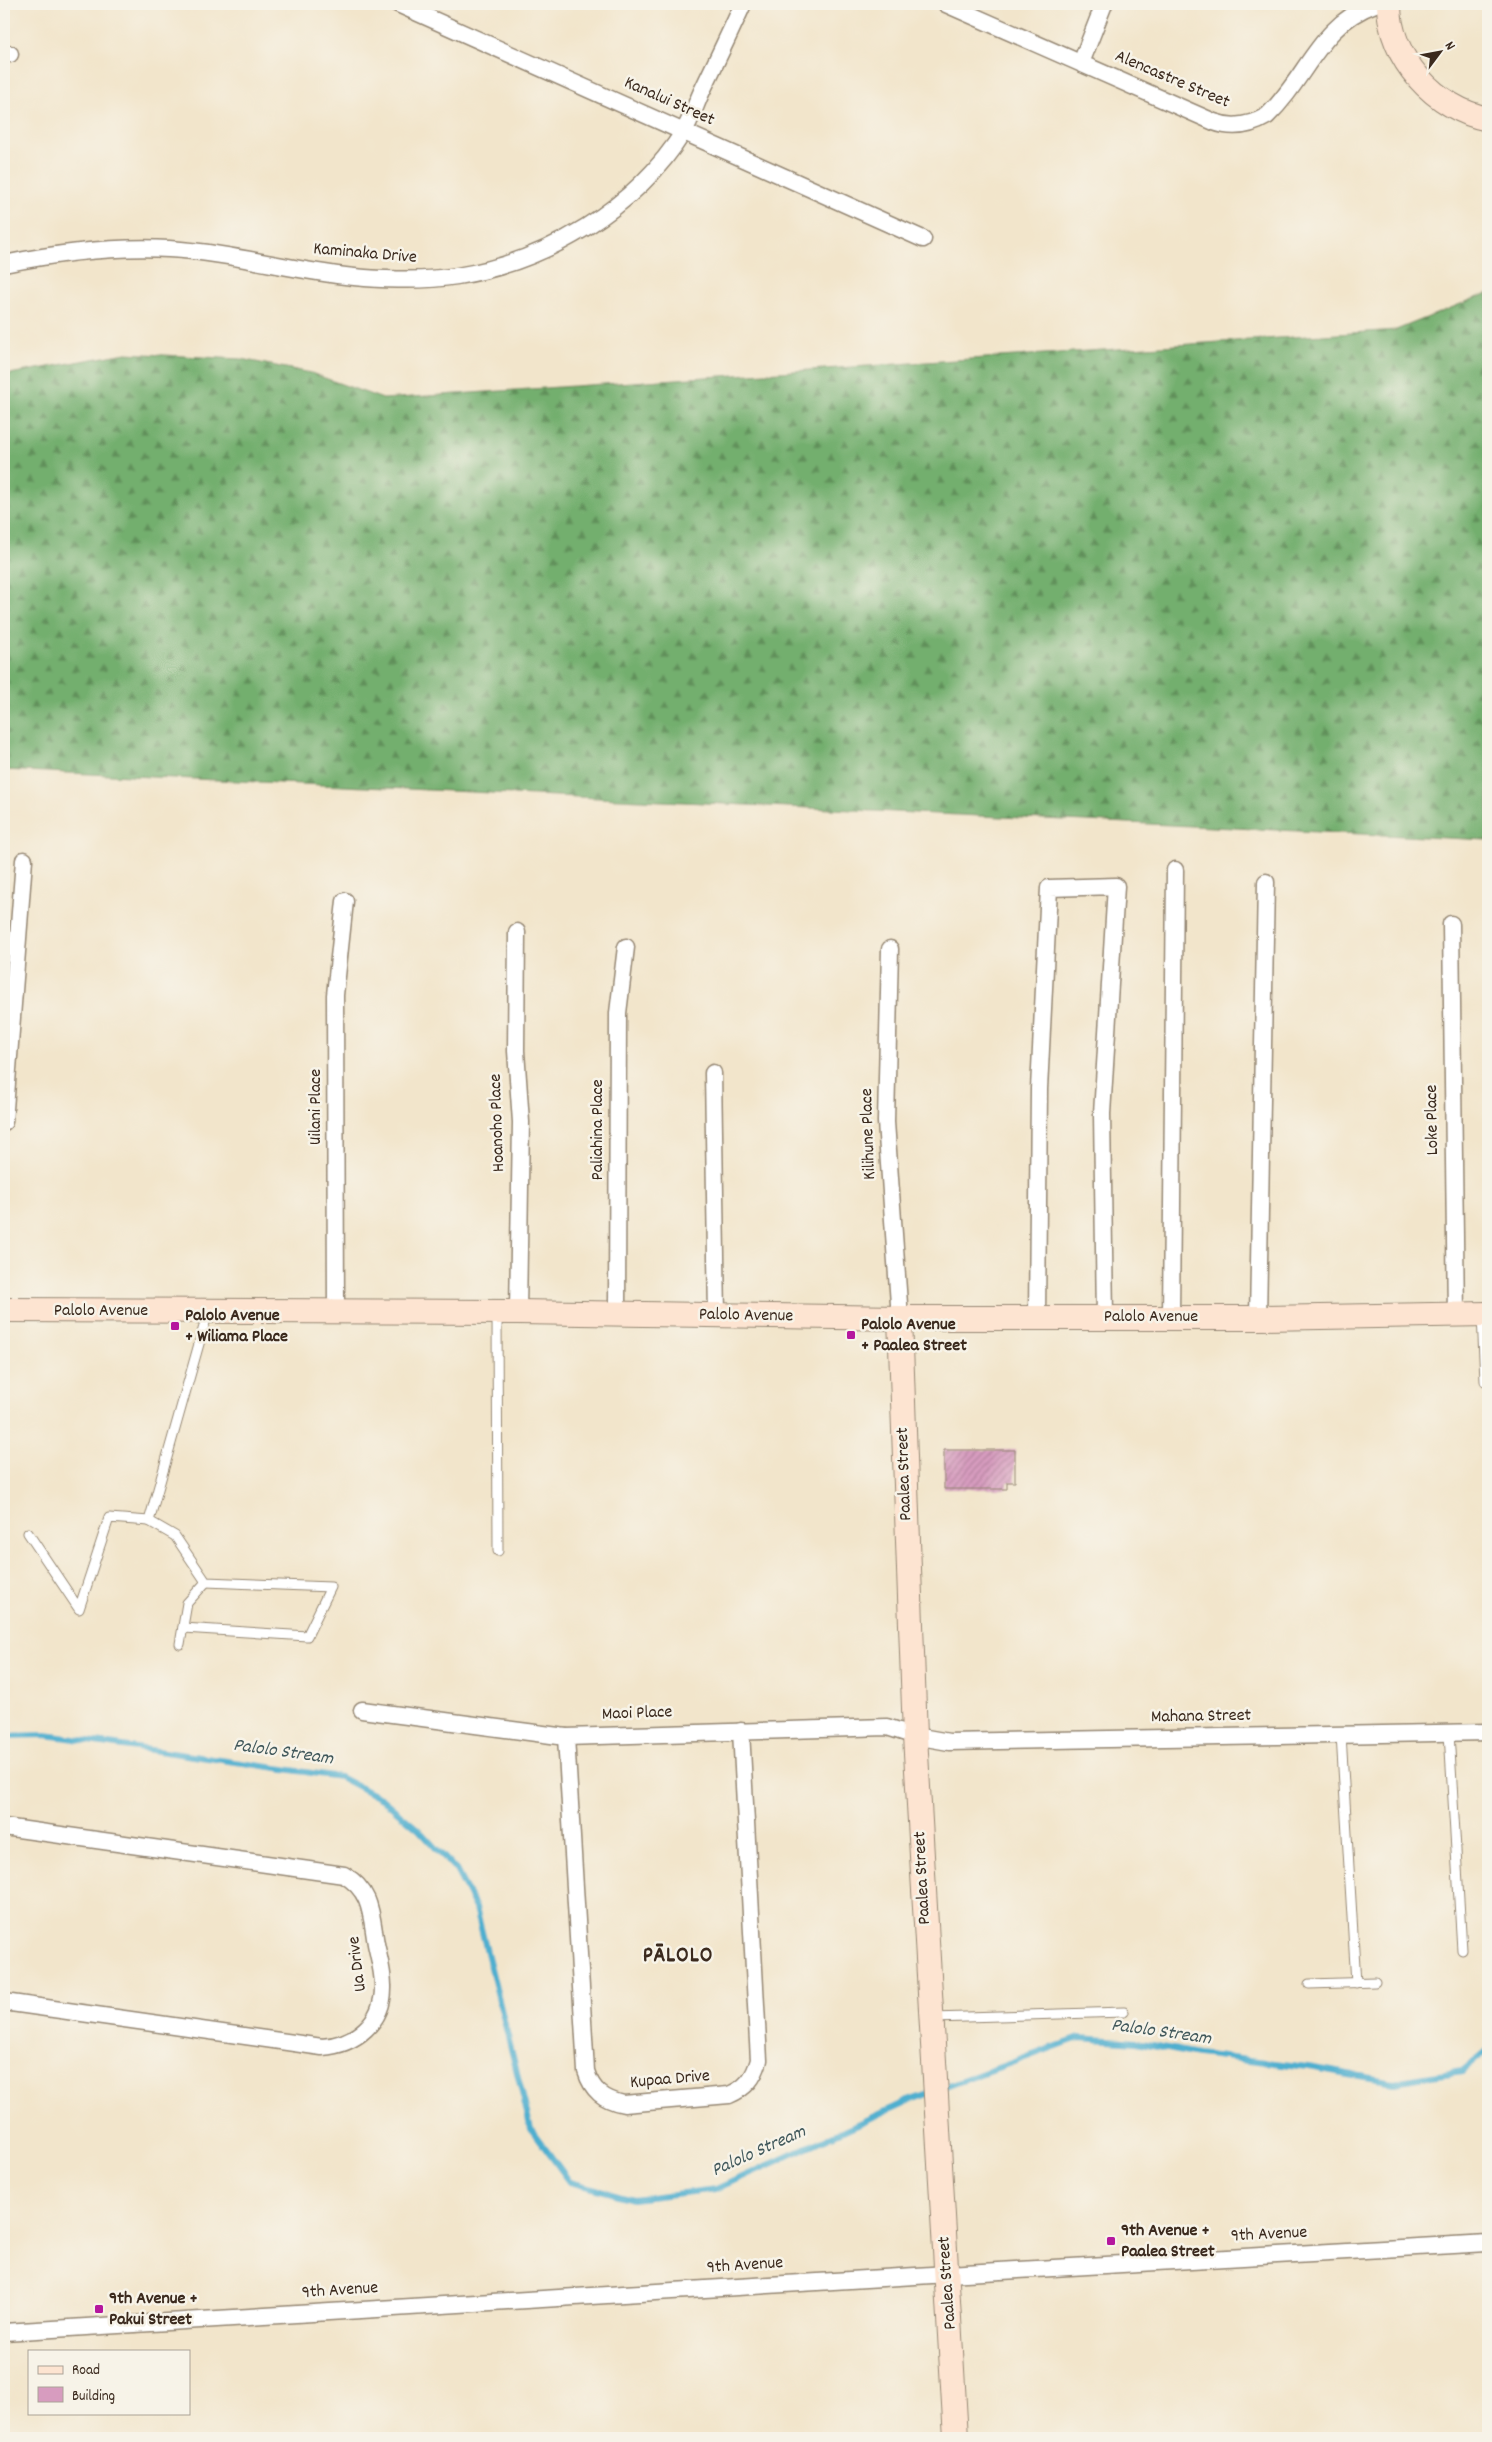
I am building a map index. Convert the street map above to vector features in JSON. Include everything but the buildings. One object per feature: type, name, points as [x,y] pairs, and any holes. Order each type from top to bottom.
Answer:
[{"type":"street","name":"Kanalui Street","points":[[398,4],[684,130],[923,239]]},
{"type":"street","name":"Kaminaka Drive","points":[[4,264],[100,249],[170,249],[363,278],[410,280],[457,276],[503,266],[547,249],[588,226],[626,197],[659,164],[684,130],[744,4]]},
{"type":"street","name":"Alencastre Street","points":[[946,4],[1221,124],[1245,125],[1260,120],[1273,110],[1330,33],[1353,14],[1375,4]]},
{"type":"street","points":[[1081,63],[1104,4]]},
{"type":"street","points":[[1389,4],[1393,28],[1399,46],[1419,79],[1448,103],[1465,112],[1488,119]]},
{"type":"street","points":[[4,1122],[24,860]]},
{"type":"street","points":[[1171,1317],[1175,870]]},
{"type":"street","points":[[1258,1318],[1266,882]]},
{"type":"street","points":[[1037,1318],[1039,1089],[1049,888],[1116,886],[1102,1114],[1105,1317]]},
{"type":"street","name":"Uilani Place","points":[[336,1313],[335,995],[345,901]]},
{"type":"street","name":"Loke Place","points":[[1451,924],[1456,1316]]},
{"type":"street","name":"Hoanoho Place","points":[[507,1313],[521,1122],[516,1051],[517,932]]},
{"type":"street","name":"Paliahina Place","points":[[617,1314],[618,1013],[626,947]]},
{"type":"street","name":"Kilihune Place","points":[[890,949],[886,1122],[900,1318]]},
{"type":"street","points":[[713,1073],[717,1316]]},
{"type":"street","name":"Palolo Avenue","points":[[4,1310],[900,1318],[1258,1318],[1485,1314]]},
{"type":"street","name":"Paalea Street","points":[[900,1318],[915,1736],[935,2102],[948,2274],[956,2438]]},
{"type":"street","name":"Maoi Place","points":[[362,1710],[566,1737],[887,1727],[915,1736]]},
{"type":"street","name":"Kupaa Drive","points":[[566,1737],[586,2071],[590,2085],[599,2094],[611,2102],[624,2104],[728,2095],[740,2090],[749,2083],[756,2070],[759,2060],[740,1731]]},
{"type":"street","name":"Mahana Street","points":[[915,1736],[949,1742],[1488,1732]]},
{"type":"street","name":"Ua Drive","points":[[4,1827],[344,1875],[357,1882],[366,1895],[371,1910],[383,1986],[381,2003],[375,2018],[358,2038],[338,2046],[322,2047],[4,2002]]},
{"type":"street","name":"9th Avenue","points":[[4,2332],[1488,2243]]},
{"type":"lane","points":[[149,1521],[208,1312]]},
{"type":"lane","points":[[498,1551],[507,1313]]},
{"type":"lane","points":[[1485,1314],[1485,1381],[1488,1381]]},
{"type":"lane","points":[[28,1533],[79,1609],[109,1518],[149,1521],[175,1536],[206,1582]]},
{"type":"lane","points":[[183,1628],[307,1636],[331,1587],[206,1582]]},
{"type":"lane","points":[[180,1644],[187,1603],[206,1582]]},
{"type":"lane","points":[[1450,1733],[1462,1950]]},
{"type":"lane","points":[[1341,1735],[1356,1983]]},
{"type":"lane","points":[[1308,1984],[1375,1982]]},
{"type":"lane","points":[[931,2018],[1124,2012]]},
{"type":"green space","points":[[1488,293],[1488,840],[4,770],[4,375],[126,353],[241,359],[311,373],[383,399],[1396,330]]},
{"type":"waterway","name":"Palolo Stream","points":[[4,1736],[46,1735],[340,1777],[382,1799],[419,1830],[456,1870],[476,1908],[531,2129],[570,2182],[633,2199],[716,2189],[908,2101],[931,2093]]},
{"type":"waterway","name":"Palolo Stream","points":[[940,2089],[1079,2038],[1137,2042],[1198,2054],[1308,2067],[1394,2082],[1462,2071],[1488,2050]]},
{"type":"place","name":"Palolo Avenue + Wiliama Place","points":[[175,1326]]},
{"type":"place","name":"Palolo Avenue + Paalea Street","points":[[851,1335]]},
{"type":"place","name":"9th Avenue + Paalea Street","points":[[1111,2241]]},
{"type":"place","name":"9th Avenue + Pakui Street","points":[[99,2309]]},
{"type":"district","name":"PĀLOLO","points":[[678,1956]]}]
